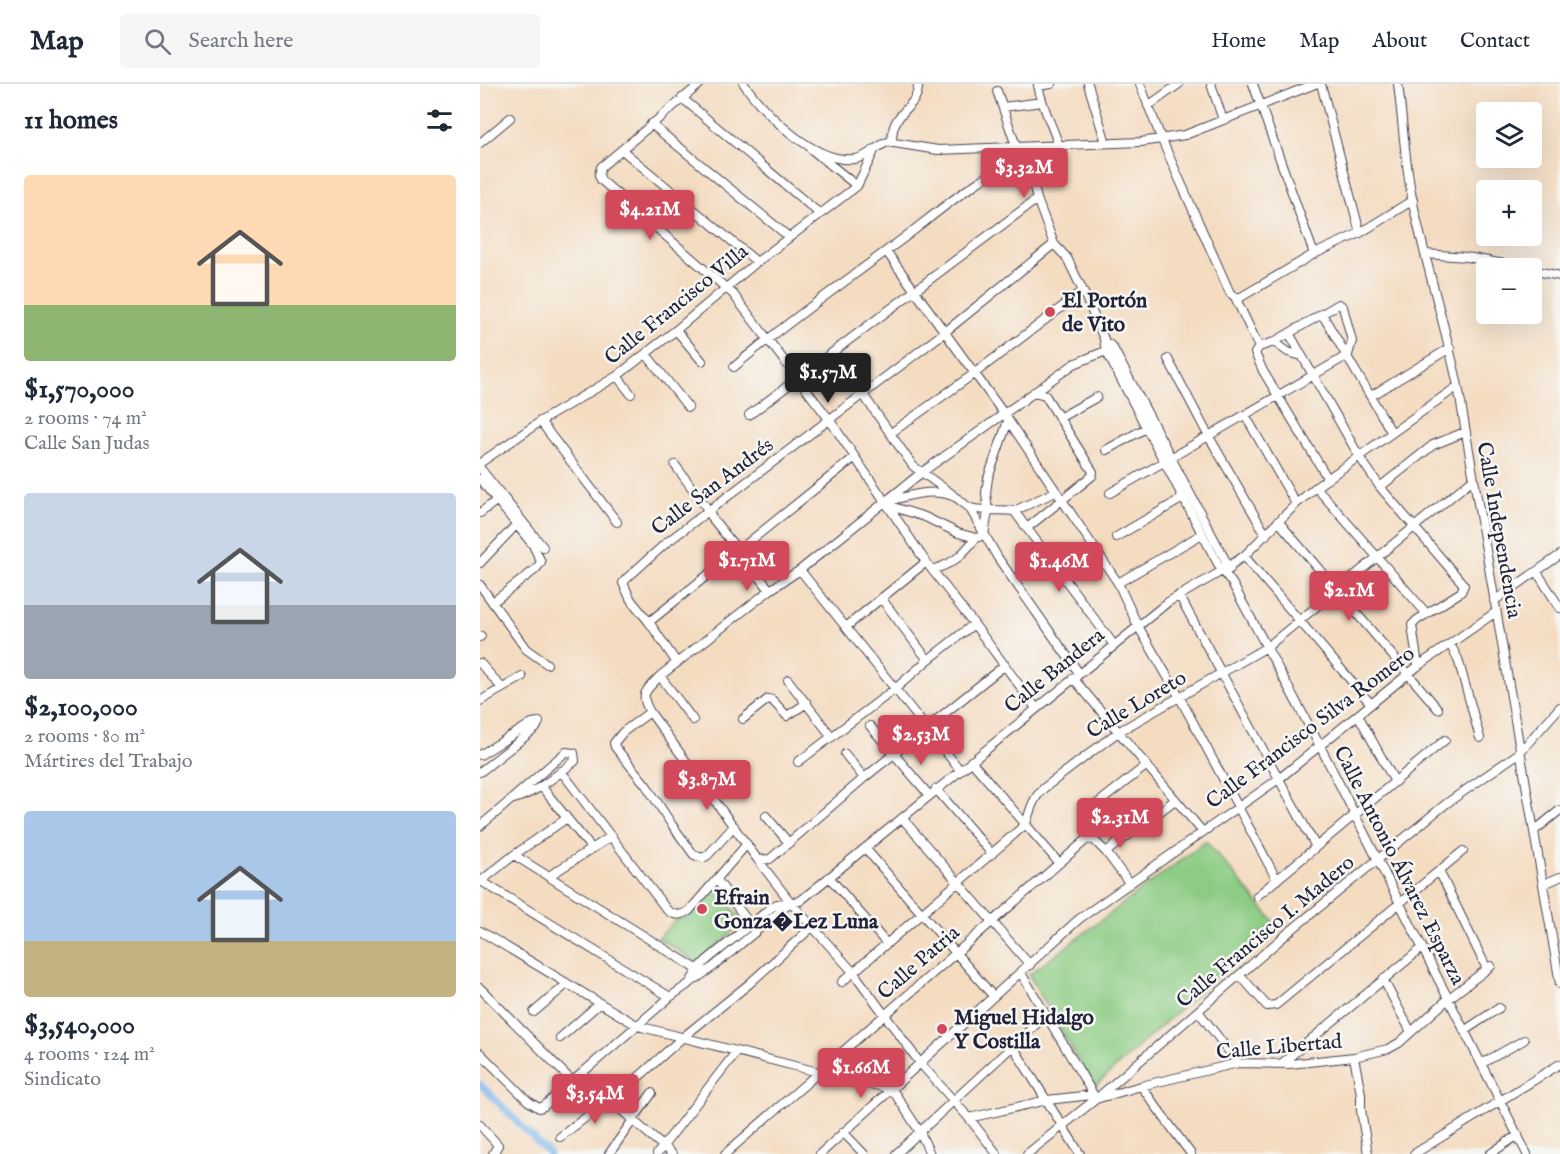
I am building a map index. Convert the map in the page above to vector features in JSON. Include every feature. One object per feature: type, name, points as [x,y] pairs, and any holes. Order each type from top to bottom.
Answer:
[{"type":"street","points":[[700,84],[602,167],[599,175],[601,180],[733,294],[799,378],[926,562],[975,624],[1036,708]]},
{"type":"street","points":[[744,84],[774,118],[857,186]]},
{"type":"street","points":[[892,143],[894,125],[913,103],[919,91],[918,84]]},
{"type":"street","points":[[1051,84],[1038,85],[1059,146]]},
{"type":"street","points":[[1088,84],[1106,143]]},
{"type":"street","points":[[1140,84],[1161,138],[1230,292],[1235,297],[1259,346]]},
{"type":"street","points":[[1148,106],[1179,84]]},
{"type":"street","points":[[1211,84],[1223,120]]},
{"type":"street","points":[[1253,84],[1314,254]]},
{"type":"street","points":[[808,146],[844,158],[861,158],[884,143],[938,150],[1142,142],[1185,135],[1315,84]]},
{"type":"street","points":[[1321,84],[1360,233]]},
{"type":"street","name":"Calle Independencia","points":[[1398,84],[1413,200],[1458,386],[1560,984]]},
{"type":"street","points":[[997,91],[1016,146]]},
{"type":"street","points":[[682,98],[820,214]]},
{"type":"street","points":[[1003,107],[1042,102]]},
{"type":"street","points":[[480,143],[510,118]]},
{"type":"street","points":[[651,124],[789,237]]},
{"type":"street","name":"Calle Antonio Álvarez Esparza","points":[[1028,147],[1027,159],[1037,199],[1054,244],[1067,258],[1104,339],[1320,746],[1500,1100]]},
{"type":"street","points":[[622,150],[757,261]]},
{"type":"street","name":"Calle Francisco Villa","points":[[480,463],[540,421],[617,376],[646,354],[757,261],[857,186],[874,151]]},
{"type":"street","points":[[735,367],[767,339],[996,171],[1014,162],[1027,159]]},
{"type":"street","points":[[749,415],[1037,199]]},
{"type":"street","points":[[1235,297],[1240,297],[1314,254],[1360,233],[1413,200]]},
{"type":"street","name":"Calle San Andrés","points":[[649,622],[631,600],[623,583],[666,543],[945,332],[1054,244]]},
{"type":"street","points":[[886,251],[1006,417],[1118,583],[1138,626],[1180,698],[1277,880]]},
{"type":"street","points":[[1425,255],[1476,259]]},
{"type":"street","points":[[1542,272],[1560,276]]},
{"type":"street","points":[[891,433],[1083,291]]},
{"type":"street","points":[[1110,493],[1208,435],[1245,415],[1277,395],[1348,355],[1352,341],[1341,305],[1337,305],[1274,342],[1259,346],[1255,353],[1263,371],[1277,395],[1328,479]]},
{"type":"street","points":[[1322,314],[1392,433]]},
{"type":"street","points":[[676,330],[702,361]]},
{"type":"street","points":[[1289,333],[1359,456],[1380,486],[1462,582],[1464,588],[1412,625],[1418,666]]},
{"type":"street","points":[[1274,342],[1287,352],[1302,356]]},
{"type":"street","points":[[1371,396],[1450,348]]},
{"type":"street","points":[[997,1154],[969,1118],[920,1063],[854,973],[791,904],[650,712],[644,702],[644,696],[648,688],[660,676],[770,590],[800,570],[921,473],[1006,417],[1034,392],[1049,384],[1074,364],[1110,349]]},
{"type":"street","name":"Calle Antonio Álvarez Esparza","points":[[1110,349],[1146,428],[1168,460],[1202,534],[1225,569]]},
{"type":"street","points":[[646,354],[688,407]]},
{"type":"street","points":[[1168,359],[1208,435],[1266,535]]},
{"type":"street","points":[[617,376],[631,394]]},
{"type":"street","points":[[1045,395],[1049,384]]},
{"type":"street","name":"Calle Bandera","points":[[791,904],[800,901],[1138,626],[1179,595],[1244,556],[1316,487],[1458,386]]},
{"type":"street","points":[[1025,526],[1092,476],[1093,472],[1045,395],[1034,392]]},
{"type":"street","points":[[862,393],[913,466],[969,507],[988,511],[1004,509],[1014,511],[1055,492]]},
{"type":"street","points":[[1059,418],[1097,397]]},
{"type":"street","points":[[1245,415],[1296,504]]},
{"type":"street","points":[[932,570],[947,566],[958,559],[980,537],[988,511],[986,493],[988,478],[1006,417]]},
{"type":"street","points":[[540,421],[617,522]]},
{"type":"street","points":[[1106,450],[1146,428]]},
{"type":"street","points":[[1380,486],[1433,444],[1465,432]]},
{"type":"street","points":[[677,663],[649,622],[855,457]]},
{"type":"street","points":[[675,465],[712,518],[770,590]]},
{"type":"street","points":[[480,468],[543,547]]},
{"type":"street","points":[[480,479],[533,545],[541,562],[536,569],[493,602]]},
{"type":"street","name":"Calle Loreto","points":[[842,982],[959,884],[1026,824],[1037,794],[1118,732],[1267,647],[1473,479]]},
{"type":"street","points":[[1316,487],[1427,614]]},
{"type":"street","points":[[886,503],[924,492],[956,498]]},
{"type":"street","points":[[1116,537],[1184,498]]},
{"type":"street","points":[[480,513],[496,501]]},
{"type":"street","points":[[886,503],[925,517],[958,533],[980,537]]},
{"type":"street","points":[[969,507],[980,537],[1076,676],[1118,732],[1202,831]]},
{"type":"street","points":[[1014,511],[1114,645]]},
{"type":"street","points":[[1278,521],[1438,708]]},
{"type":"street","points":[[480,563],[517,524]]},
{"type":"street","points":[[1118,583],[1202,534]]},
{"type":"street","points":[[1494,601],[1560,555]]},
{"type":"street","points":[[1244,556],[1371,704]]},
{"type":"street","points":[[846,627],[926,562]]},
{"type":"street","points":[[800,570],[960,770]]},
{"type":"street","points":[[1537,572],[1560,608]]},
{"type":"street","points":[[480,585],[526,649],[547,664]]},
{"type":"street","points":[[1179,595],[1316,847]]},
{"type":"street","points":[[881,598],[928,660]]},
{"type":"street","name":"Calle Francisco Silva Romero","points":[[820,1154],[1079,919],[1280,778],[1418,666],[1496,612]]},
{"type":"street","points":[[798,762],[895,689],[975,624]]},
{"type":"street","points":[[1450,644],[1458,659],[1480,738]]},
{"type":"street","points":[[480,663],[502,688]]},
{"type":"street","points":[[758,860],[770,858],[789,843],[864,778],[1005,665]]},
{"type":"street","points":[[660,676],[693,720]]},
{"type":"street","points":[[480,701],[522,678]]},
{"type":"street","points":[[788,680],[832,737]]},
{"type":"street","points":[[743,719],[768,699],[772,700],[787,716],[807,703]]},
{"type":"street","name":"Calle Francisco I. Madero","points":[[1094,1097],[1289,932],[1447,803],[1519,753],[1559,711]]},
{"type":"street","points":[[650,712],[623,732],[614,743],[615,747],[646,785],[694,855],[703,858],[708,855],[734,826]]},
{"type":"street","points":[[1358,715],[1395,782]]},
{"type":"street","points":[[480,755],[532,723],[539,722],[536,728],[480,772]]},
{"type":"street","points":[[870,726],[929,795]]},
{"type":"street","points":[[1257,896],[1445,740]]},
{"type":"street","points":[[480,826],[566,752],[574,753],[575,761],[529,794],[514,799]]},
{"type":"street","points":[[845,754],[864,778]]},
{"type":"street","points":[[971,761],[1059,863]]},
{"type":"street","points":[[1088,811],[1147,765]]},
{"type":"street","points":[[561,771],[672,914],[684,914],[689,911],[747,844]]},
{"type":"street","points":[[541,786],[592,849]]},
{"type":"street","points":[[936,789],[992,854]]},
{"type":"street","points":[[1130,884],[1106,852],[1175,800]]},
{"type":"street","points":[[1534,831],[1560,810]]},
{"type":"street","points":[[766,816],[789,843]]},
{"type":"street","points":[[567,818],[514,855],[481,882],[670,997]]},
{"type":"street","points":[[902,818],[1030,965]]},
{"type":"street","points":[[549,876],[612,836]]},
{"type":"street","name":"Calle Patria","points":[[725,1154],[1089,839],[1093,839],[1106,852]]},
{"type":"street","points":[[865,848],[993,996]]},
{"type":"street","points":[[1240,975],[1264,1004],[1273,1007],[1463,851]]},
{"type":"street","points":[[514,855],[700,972]]},
{"type":"street","name":"Calle Libertad","points":[[1027,1154],[1094,1097],[1238,1063],[1281,1064],[1354,1057],[1388,1049],[1489,968],[1439,871]]},
{"type":"street","points":[[829,877],[887,944]]},
{"type":"street","points":[[1544,884],[1560,877]]},
{"type":"street","points":[[717,880],[750,924]]},
{"type":"street","points":[[480,1053],[528,1101],[539,1107],[550,1103],[691,981],[750,924],[777,904],[791,904]]},
{"type":"street","points":[[700,972],[791,904]]},
{"type":"street","points":[[560,1137],[641,1075],[682,1038],[749,984],[813,926]]},
{"type":"street","points":[[480,931],[638,1026],[892,1089],[920,1132],[930,1154]]},
{"type":"street","points":[[1281,1064],[1422,948]]},
{"type":"street","points":[[969,1118],[1047,1100],[1094,1097],[1021,973]]},
{"type":"street","points":[[1383,979],[1411,1032]]},
{"type":"street","points":[[534,1012],[567,984]]},
{"type":"street","points":[[480,988],[573,1082]]},
{"type":"street","points":[[560,1038],[600,1004]]},
{"type":"street","points":[[1464,1031],[1499,1008]]},
{"type":"street","points":[[1198,1011],[1238,1063]]},
{"type":"street","points":[[896,1154],[1046,1015]]},
{"type":"street","points":[[1481,1064],[1524,1040]]},
{"type":"street","points":[[1012,1045],[1080,1154]]},
{"type":"street","points":[[657,1154],[736,1052]]},
{"type":"street","points":[[1354,1057],[1368,1154]]},
{"type":"street","points":[[1414,1154],[1560,1064]]},
{"type":"street","points":[[1141,1086],[1191,1154]]},
{"type":"street","points":[[609,1154],[652,1093]]},
{"type":"street","points":[[614,1094],[620,1109],[672,1154]]},
{"type":"street","points":[[1500,1100],[1527,1154]]},
{"type":"street","points":[[480,1125],[498,1145],[494,1154]]},
{"type":"street","points":[[843,1132],[864,1154]]},
{"type":"street","points":[[1490,1154],[1518,1135]]},
{"type":"green space","points":[[1206,841],[1275,923],[1094,1087],[1029,975]]},
{"type":"green space","points":[[715,887],[743,922],[698,963],[658,938],[675,920],[693,913]]},
{"type":"waterway","points":[[480,1084],[549,1154]]},
{"type":"place","name":"El Portón de Vito","points":[[1050,312]]},
{"type":"place","name":"Efrain Gonza�Lez Luna","points":[[702,909]]},
{"type":"place","name":"Miguel Hidalgo Y Costilla","points":[[942,1029]]}]
